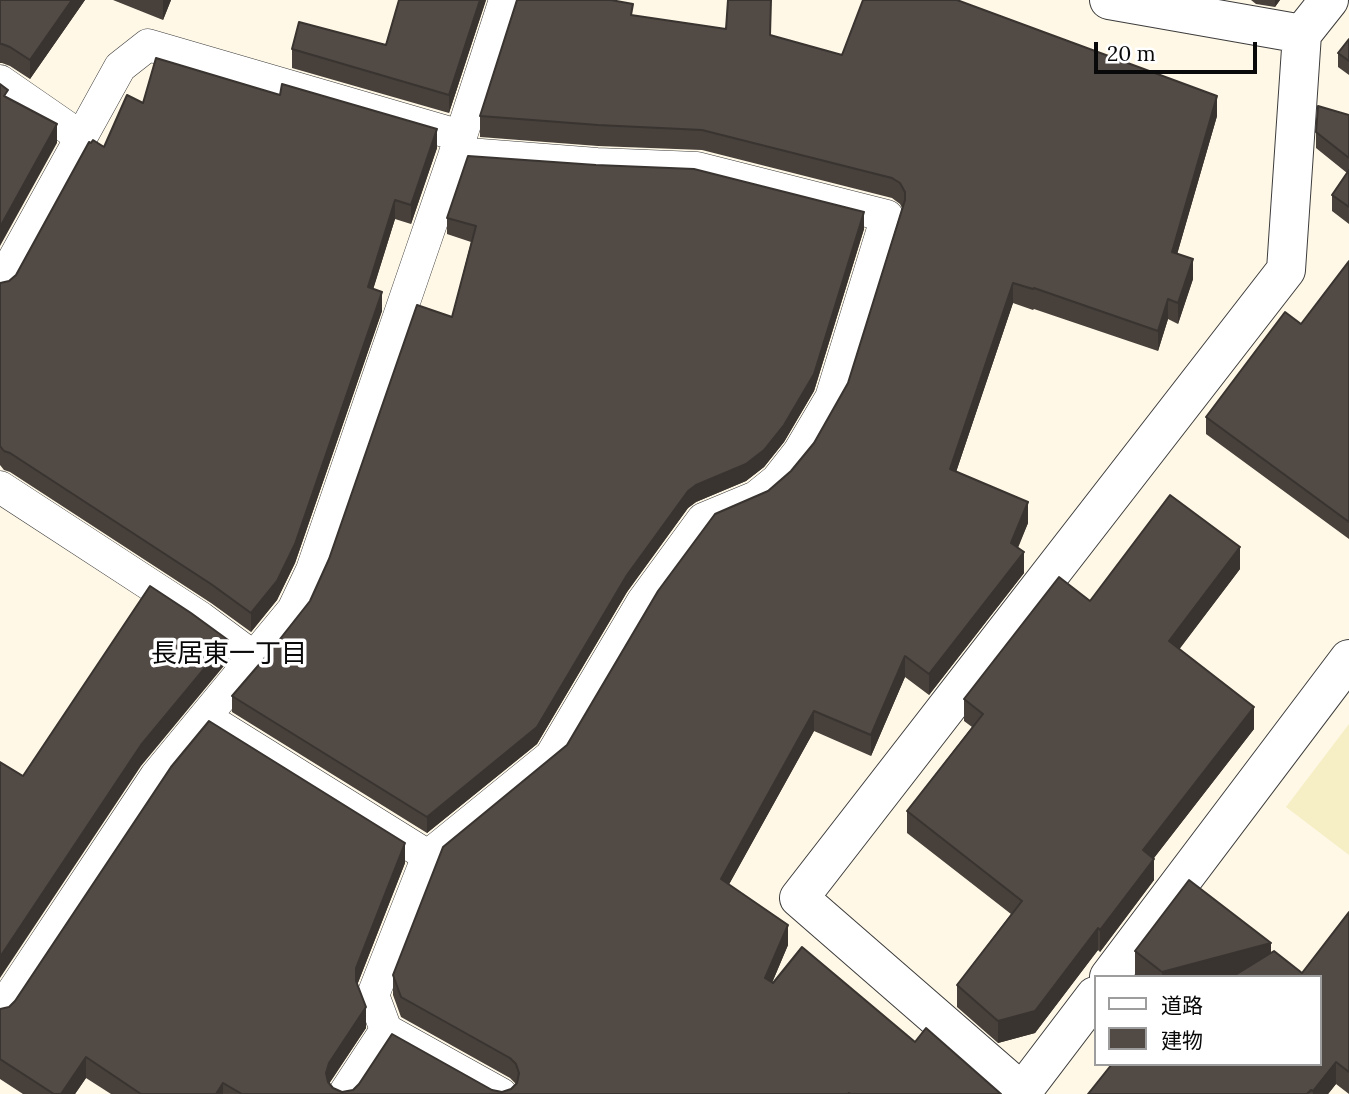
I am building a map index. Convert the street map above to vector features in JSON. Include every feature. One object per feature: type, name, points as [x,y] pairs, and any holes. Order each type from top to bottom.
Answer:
[{"type":"street","points":[[1109,0],[1302,34]]},
{"type":"street","points":[[1094,997],[1023,1093],[799,898],[1286,270],[1302,34],[1329,0]]},
{"type":"street","points":[[1112,975],[1349,659]]},
{"type":"lane","points":[[0,1011],[156,776],[293,610],[312,570],[505,0]]},
{"type":"lane","points":[[0,284],[120,67],[148,45],[458,144],[597,164],[697,168],[887,216],[831,398],[799,452],[777,480],[756,498],[703,519],[643,601],[551,756],[428,856],[373,995],[386,1030],[501,1094]]},
{"type":"lane","points":[[0,80],[81,137]]},
{"type":"lane","points":[[0,487],[201,618],[255,658]]},
{"type":"lane","points":[[205,717],[428,856]]},
{"type":"lane","points":[[344,1094],[386,1030]]},
{"type":"shaded area","points":[[1349,724],[1349,855],[1286,807]]},
{"type":"building","points":[[0,0],[72,0],[30,60],[0,44]]},
{"type":"building","points":[[399,0],[480,0],[449,95],[292,49],[299,22],[386,45]]},
{"type":"building","points":[[517,0],[611,0],[633,4],[631,15],[726,29],[728,0],[771,0],[770,35],[842,55],[863,0],[957,0],[1217,96],[1172,252],[1193,259],[1178,303],[1168,299],[1158,331],[1013,283],[950,469],[1028,502],[1011,543],[1024,552],[929,674],[905,656],[871,735],[814,711],[721,879],[788,925],[765,978],[773,983],[802,947],[915,1042],[926,1028],[1001,1094],[242,1094],[223,1083],[216,1094],[141,1094],[86,1057],[61,1094],[54,1094],[0,1059],[0,1009],[9,1007],[15,1001],[171,767],[209,721],[405,843],[356,968],[356,981],[366,1007],[329,1063],[326,1073],[333,1088],[342,1092],[353,1090],[392,1034],[492,1090],[502,1092],[517,1083],[519,1073],[510,1058],[401,997],[393,975],[443,847],[567,745],[658,591],[715,514],[768,491],[791,471],[814,443],[848,383],[905,200],[905,192],[900,183],[892,178],[702,130],[480,116]]},
{"type":"building","points":[[1349,39],[1349,61],[1338,53]]},
{"type":"building","points":[[156,58],[280,95],[282,84],[437,129],[411,205],[395,200],[368,287],[382,292],[295,544],[277,581],[251,613],[0,446],[0,283],[9,281],[16,275],[89,142],[93,140],[104,147],[127,95],[143,103]]},
{"type":"building","points":[[0,84],[8,90],[4,96],[57,124],[0,227]]},
{"type":"building","points":[[1318,106],[1349,115],[1349,158],[1316,132]]},
{"type":"building","points":[[468,156],[694,169],[864,212],[814,374],[784,425],[764,450],[746,464],[688,491],[627,575],[537,727],[427,817],[232,696],[310,601],[329,559],[417,305],[452,317],[476,226],[447,218]]},
{"type":"building","points":[[1349,170],[1349,207],[1332,195]]},
{"type":"building","points":[[1349,261],[1349,522],[1206,417],[1285,312],[1301,324]]},
{"type":"building","points":[[1170,495],[1240,547],[1169,641],[1254,707],[1143,850],[1154,859],[1035,1011],[998,1021],[957,985],[1022,901],[907,811],[983,714],[964,699],[1059,577],[1090,601]]},
{"type":"building","points":[[150,586],[228,640],[141,745],[0,957],[0,762],[23,776]]},
{"type":"building","points":[[1189,880],[1271,943],[1162,972],[1135,951]]},
{"type":"building","points":[[1349,912],[1349,1072],[1336,1062],[1313,1091],[1307,1094],[1088,1094],[1110,1066],[1321,1066],[1321,975],[1235,975],[1274,951],[1302,973]]},
{"type":"district","name":"長居東一丁目","points":[[229,655]]}]
